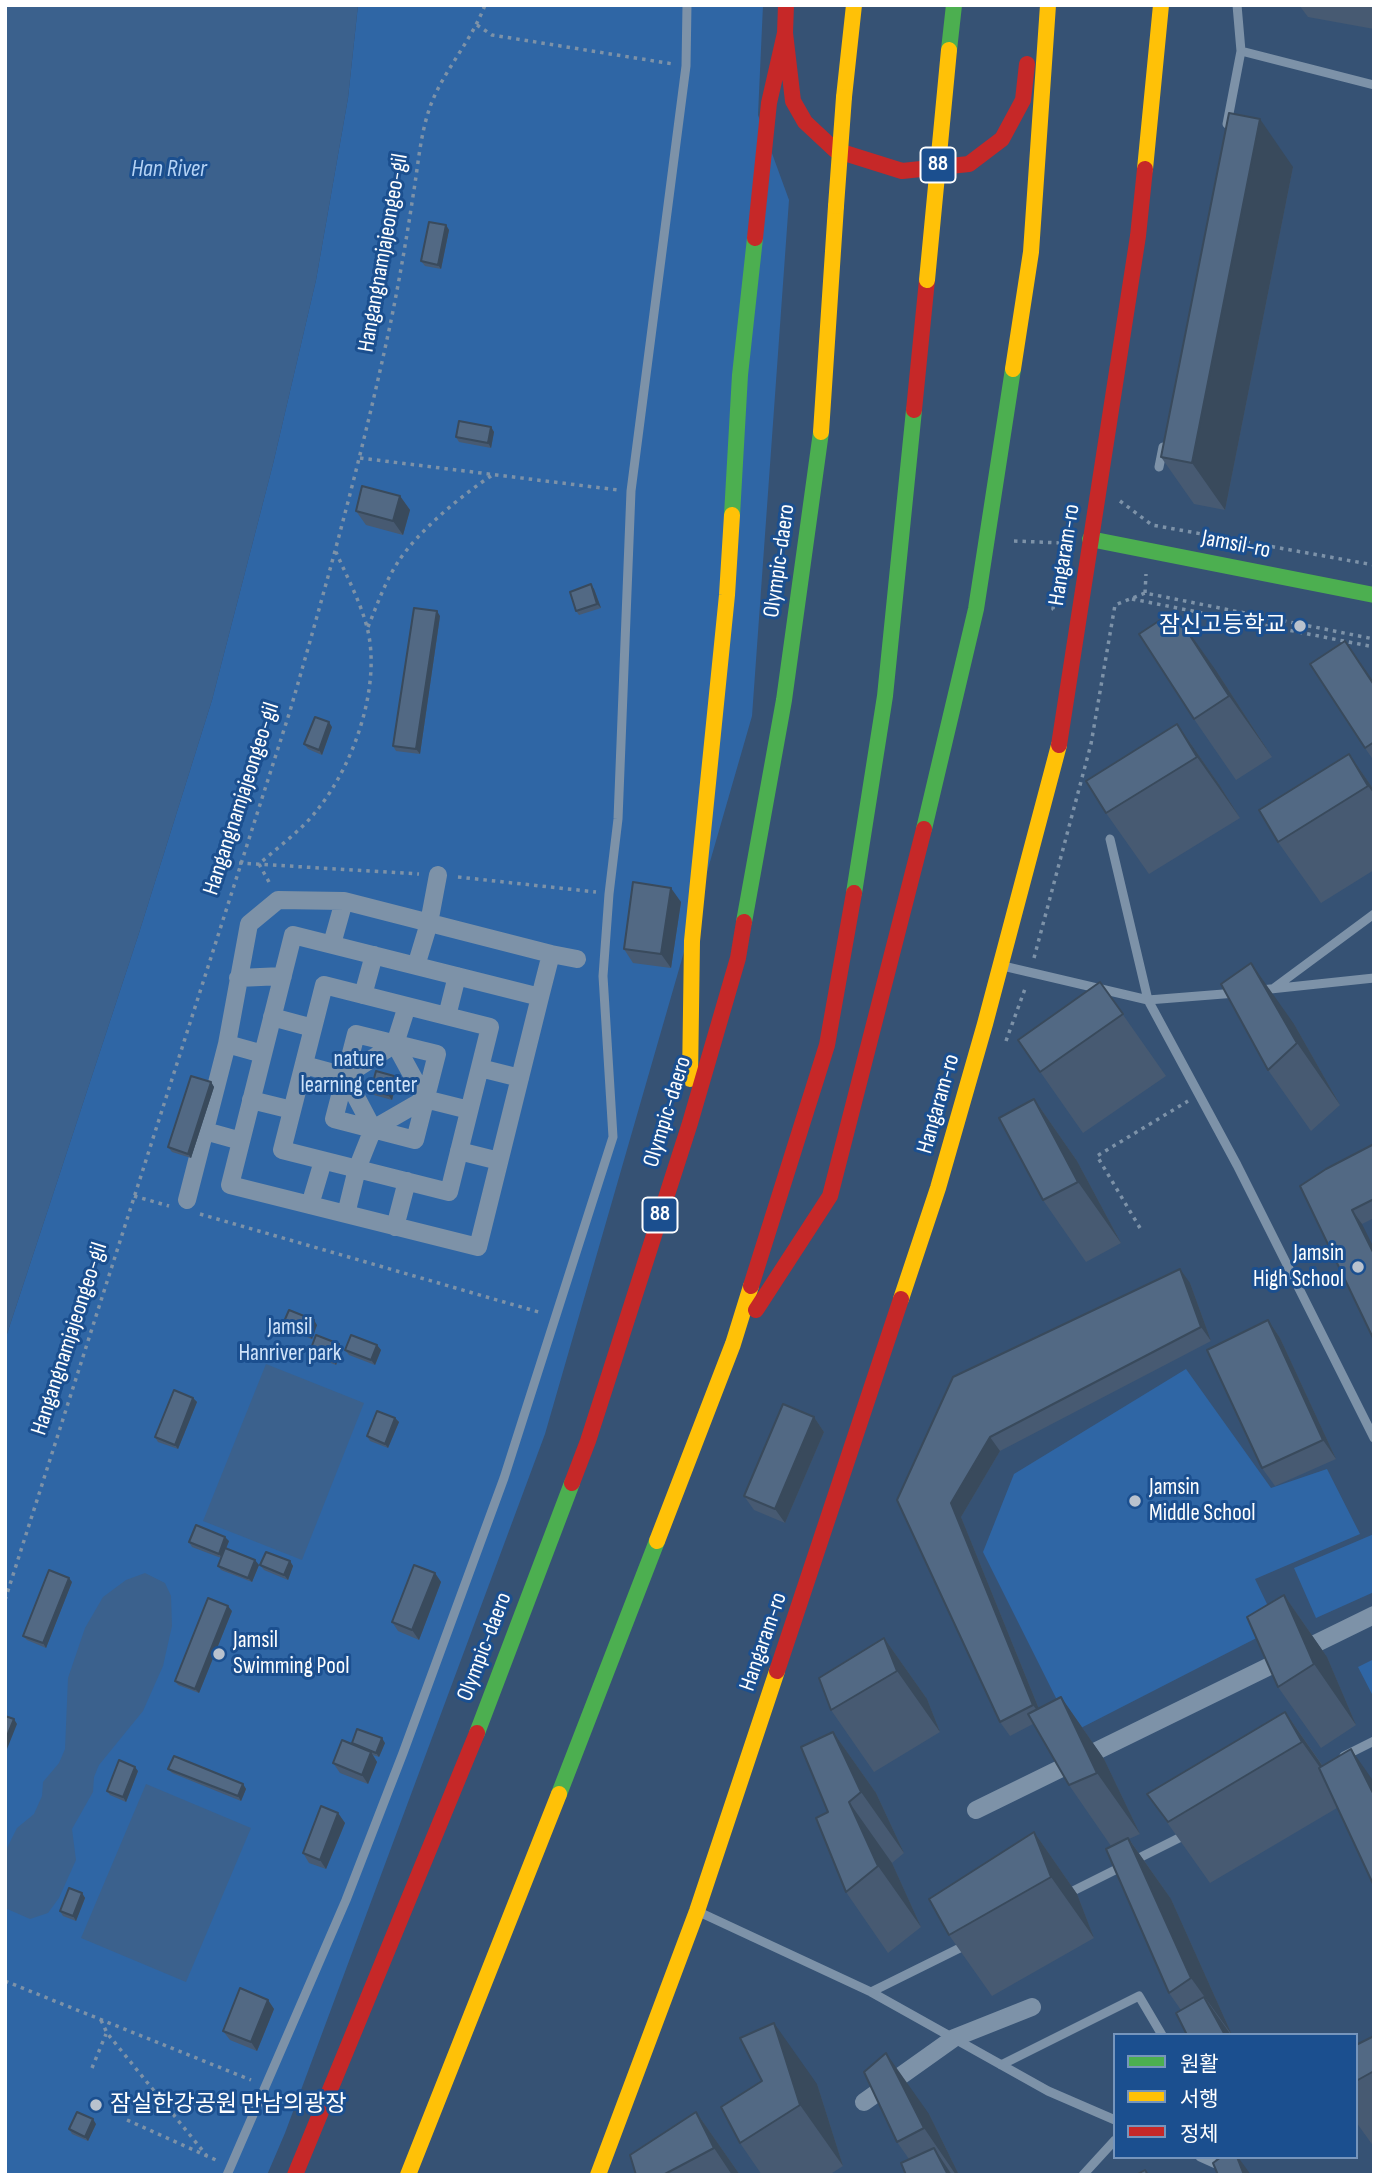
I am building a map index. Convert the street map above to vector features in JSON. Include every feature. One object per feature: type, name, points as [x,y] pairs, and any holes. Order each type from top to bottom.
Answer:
[{"type":"main road","points":[[786,5],[785,33],[793,101],[805,122],[835,150],[902,171],[969,164],[1002,139],[1023,100],[1035,5]]},
{"type":"main road","name":"Olympic-daero","points":[[295,2175],[461,1776],[588,1441],[690,1123],[738,958],[784,700],[821,429],[844,97],[854,5]]},
{"type":"main road","name":"88","points":[[408,2175],[489,1974],[733,1344],[827,1045],[863,842],[885,696],[954,5]]},
{"type":"main road","points":[[733,1344],[830,1196],[906,906],[976,609],[1031,252],[1048,5]]},
{"type":"main road","name":"Hangaram-ro","points":[[598,2175],[697,1911],[938,1188],[1058,752],[1138,236],[1161,5]]},
{"type":"main road","points":[[690,1123],[692,942],[727,595],[740,375],[769,103],[785,33]]},
{"type":"main road","name":"Jamsil-ro","points":[[1090,539],[1374,595]]},
{"type":"street","points":[[416,965],[429,923],[438,875]]},
{"type":"street","points":[[180,1204],[205,1131],[227,1044],[249,924],[278,900],[344,901],[577,959]]},
{"type":"street","points":[[332,944],[344,901]]},
{"type":"street","points":[[540,997],[293,935],[230,1185],[478,1247],[551,954]]},
{"type":"street","points":[[363,995],[374,955]]},
{"type":"street","points":[[237,978],[282,976]]},
{"type":"street","points":[[447,1016],[457,976]]},
{"type":"street","points":[[324,985],[363,995],[490,1027],[449,1192],[282,1150],[324,985]]},
{"type":"street","points":[[304,1065],[345,1076],[396,1044],[407,1006]]},
{"type":"street","points":[[272,1017],[313,1028]]},
{"type":"street","points":[[356,1034],[396,1044],[437,1054],[415,1140],[334,1119],[356,1034]]},
{"type":"street","points":[[227,1044],[263,1054]]},
{"type":"street","points":[[396,1044],[425,1099]]},
{"type":"street","points":[[480,1068],[520,1078]]},
{"type":"street","points":[[345,1076],[373,1129]]},
{"type":"street","points":[[346,1214],[358,1169],[373,1129],[425,1099],[469,1110]]},
{"type":"street","points":[[251,1100],[292,1110]]},
{"type":"street","points":[[205,1131],[241,1141]]},
{"type":"street","points":[[459,1151],[499,1161]]},
{"type":"street","points":[[310,1205],[323,1161]]},
{"type":"street","points":[[395,1227],[407,1181]]},
{"type":"street","points":[[976,1810],[1374,1615]]},
{"type":"street","points":[[864,2102],[954,2039],[1032,2007]]},
{"type":"lane","points":[[227,2175],[346,1900],[403,1753],[504,1478],[613,1137],[603,976],[618,819],[631,491],[685,66],[687,5]]},
{"type":"lane","points":[[1226,131],[1241,51],[1237,5]]},
{"type":"lane","points":[[1241,51],[1374,85]]},
{"type":"lane","points":[[1159,467],[1164,440]]},
{"type":"lane","points":[[1110,839],[1147,1000],[1237,1165],[1374,1438]]},
{"type":"lane","points":[[1273,989],[1374,914]]},
{"type":"lane","points":[[1001,966],[1147,1000],[1374,978]]},
{"type":"lane","points":[[1337,1759],[1374,1741]]},
{"type":"lane","points":[[1055,1900],[1202,1827]]},
{"type":"lane","points":[[697,1911],[871,1992],[1048,2091],[1113,2119]]},
{"type":"lane","points":[[871,1992],[982,1937]]},
{"type":"lane","points":[[1001,2065],[1139,1996],[1161,2033]]},
{"type":"lane","points":[[1083,2175],[1113,2142]]},
{"type":"lane","points":[[1204,2159],[1240,2175]]},
{"type":"lane","points":[[1213,2163],[1216,2175]]},
{"type":"path","name":"Hangangnamjajeongeo-gil","points":[[5,1600],[290,711],[336,552],[360,458],[404,256],[426,121],[440,85],[477,25],[485,5]]},
{"type":"path","points":[[477,25],[492,35],[685,66]]},
{"type":"path","points":[[360,458],[631,491]]},
{"type":"path","points":[[367,629],[385,585],[399,561],[432,524],[467,492],[494,474]]},
{"type":"path","points":[[1114,496],[1152,525],[1374,565]]},
{"type":"path","points":[[1014,541],[1061,543],[1053,609]]},
{"type":"path","points":[[278,900],[259,864],[316,811],[349,761],[368,689],[370,655],[367,629],[355,592],[336,552]]},
{"type":"path","points":[[1112,625],[1115,605],[1145,593],[1374,639]]},
{"type":"path","points":[[1131,599],[1374,647]]},
{"type":"path","points":[[1140,1228],[1097,1156],[1199,1095]]},
{"type":"path","points":[[134,1196],[180,1204]]},
{"type":"path","points":[[200,1214],[555,1317]]},
{"type":"path","points":[[5,1981],[266,2086]]},
{"type":"path","points":[[101,2020],[107,2033],[207,2157],[127,2120]]},
{"type":"path","points":[[92,2068],[107,2033]]},
{"type":"green space","name":"Jamsil Hanriver park","points":[[358,5],[763,5],[758,115],[789,200],[752,716],[545,1434],[267,2175],[5,2175],[5,1340],[139,933],[212,700],[273,464],[316,280],[348,98]]},
{"type":"green space","points":[[1186,1369],[1271,1488],[1327,1469],[1360,1534],[1255,1579],[1278,1627],[1073,1732],[983,1552],[1014,1474]]},
{"type":"green space","points":[[1374,1534],[1374,1592],[1316,1618],[1294,1568]]},
{"type":"green space","points":[[1374,1659],[1374,1698],[1358,1667]]},
{"type":"water","name":"Han River","points":[[5,5],[358,5],[348,98],[316,280],[273,464],[212,700],[139,933],[5,1340]]},
{"type":"water","points":[[266,1364],[364,1403],[302,1560],[203,1521]]},
{"type":"water","points":[[145,1573],[165,1583],[171,1596],[172,1626],[163,1666],[143,1711],[99,1765],[94,1777],[93,1792],[72,1829],[76,1860],[59,1898],[48,1913],[30,1919],[5,1908],[5,1852],[17,1828],[34,1814],[42,1796],[43,1782],[59,1763],[65,1749],[68,1678],[85,1628],[103,1597],[126,1580]]},
{"type":"water","points":[[146,1784],[251,1828],[186,1982],[81,1938]]},
{"type":"building","points":[[1229,113],[1260,119],[1192,463],[1161,457]]},
{"type":"building","points":[[429,222],[446,225],[438,265],[421,261]]},
{"type":"building","points":[[459,421],[491,427],[488,443],[456,437]]},
{"type":"building","points":[[362,486],[400,496],[393,521],[356,511]]},
{"type":"building","points":[[591,584],[597,604],[576,611],[570,592]]},
{"type":"building","points":[[414,608],[437,611],[416,749],[393,746]]},
{"type":"building","points":[[1174,611],[1229,696],[1194,719],[1139,634]]},
{"type":"building","points":[[1345,641],[1374,685],[1374,742],[1365,748],[1310,664]]},
{"type":"building","points":[[315,717],[329,722],[319,750],[304,744]]},
{"type":"building","points":[[1177,724],[1197,757],[1106,813],[1086,781]]},
{"type":"building","points":[[1349,754],[1368,786],[1278,842],[1259,810]]},
{"type":"building","points":[[633,882],[671,888],[661,954],[624,949]]},
{"type":"building","points":[[1251,963],[1297,1043],[1268,1070],[1221,984]]},
{"type":"building","points":[[1100,982],[1123,1014],[1040,1072],[1018,1040]]},
{"type":"building","points":[[376,1071],[394,1076],[388,1095],[371,1090]]},
{"type":"building","points":[[191,1076],[211,1082],[188,1154],[168,1147]]},
{"type":"building","points":[[1034,1099],[1078,1182],[1043,1200],[999,1118]]},
{"type":"building","name":"Jamsin High School","points":[[1374,1144],[1374,1199],[1352,1210],[1374,1254],[1374,1340],[1300,1186]]},
{"type":"building","points":[[1180,1269],[1201,1327],[990,1437],[951,1503],[1033,1705],[1000,1722],[897,1500],[953,1377]]},
{"type":"building","points":[[289,1310],[314,1320],[308,1334],[283,1324]]},
{"type":"building","points":[[1268,1320],[1323,1440],[1262,1468],[1207,1350]]},
{"type":"building","points":[[316,1335],[339,1344],[333,1360],[310,1351]]},
{"type":"building","points":[[351,1335],[377,1345],[371,1360],[345,1350]]},
{"type":"building","points":[[174,1390],[193,1398],[175,1445],[155,1437]]},
{"type":"building","points":[[783,1404],[814,1417],[775,1509],[744,1496]]},
{"type":"building","points":[[377,1411],[395,1418],[385,1444],[367,1436]]},
{"type":"building","points":[[196,1525],[225,1537],[219,1554],[189,1542]]},
{"type":"building","points":[[225,1548],[255,1560],[248,1578],[218,1566]]},
{"type":"building","points":[[266,1552],[290,1561],[284,1575],[260,1565]]},
{"type":"building","points":[[414,1565],[435,1573],[412,1630],[392,1622]]},
{"type":"building","points":[[49,1570],[69,1578],[43,1643],[23,1636]]},
{"type":"building","points":[[1284,1595],[1314,1664],[1278,1687],[1247,1617]]},
{"type":"building","points":[[208,1598],[228,1606],[195,1689],[175,1681]]},
{"type":"building","points":[[884,1638],[897,1671],[831,1710],[819,1678]]},
{"type":"building","points":[[1061,1697],[1097,1773],[1069,1785],[1028,1714]]},
{"type":"building","points":[[1285,1712],[1302,1742],[1168,1822],[1147,1794]]},
{"type":"building","points":[[5,1716],[14,1719],[5,1741]]},
{"type":"building","points":[[357,1729],[382,1738],[376,1753],[352,1743]]},
{"type":"building","points":[[833,1732],[861,1792],[849,1802],[878,1866],[846,1892],[816,1818],[828,1812],[801,1747]]},
{"type":"building","points":[[342,1740],[371,1752],[362,1775],[333,1763]]},
{"type":"building","points":[[1351,1749],[1374,1795],[1374,1886],[1319,1768]]},
{"type":"building","points":[[174,1756],[243,1784],[238,1796],[168,1769]]},
{"type":"building","points":[[119,1760],[135,1767],[123,1797],[107,1791]]},
{"type":"building","points":[[321,1806],[338,1813],[320,1860],[303,1853]]},
{"type":"building","points":[[1034,1832],[1051,1877],[949,1935],[929,1899]]},
{"type":"building","points":[[1128,1838],[1191,1978],[1169,1993],[1106,1849]]},
{"type":"building","points":[[69,1888],[82,1893],[73,1916],[60,1911]]},
{"type":"building","points":[[240,1988],[268,2000],[251,2042],[223,2031]]},
{"type":"building","points":[[1204,1997],[1224,2033],[1186,2033],[1176,2013]]},
{"type":"building","points":[[774,2023],[800,2105],[740,2143],[721,2107],[762,2081],[740,2038]]},
{"type":"building","points":[[1374,2036],[1374,2071],[1358,2080],[1358,2044]]},
{"type":"building","points":[[886,2053],[924,2128],[897,2142],[864,2072]]},
{"type":"building","points":[[77,2112],[93,2119],[85,2137],[69,2129]]},
{"type":"building","points":[[696,2112],[714,2148],[663,2175],[636,2175],[630,2155]]},
{"type":"building","points":[[934,2148],[948,2175],[906,2175],[901,2163]]},
{"type":"building","points":[[1218,2159],[1238,2159],[1244,2175],[1218,2175],[1213,2163]]},
{"type":"traffic: fast","points":[[949,50],[954,5]]},
{"type":"traffic: fast","points":[[732,515],[740,375],[755,238]]},
{"type":"traffic: fast","points":[[924,829],[976,609],[1013,369]]},
{"type":"traffic: fast","points":[[854,893],[885,696],[914,410]]},
{"type":"traffic: fast","points":[[744,922],[784,700],[821,432]]},
{"type":"traffic: fast","points":[[1090,539],[1374,595]]},
{"type":"traffic: fast","points":[[477,1733],[572,1483]]},
{"type":"traffic: fast","points":[[559,1794],[657,1541]]},
{"type":"traffic: slow","points":[[844,97],[854,5]]},
{"type":"traffic: slow","points":[[1013,369],[1031,252],[1048,5]]},
{"type":"traffic: slow","points":[[1145,169],[1161,5]]},
{"type":"traffic: slow","points":[[927,280],[949,50]]},
{"type":"traffic: slow","points":[[836,206],[844,97]]},
{"type":"traffic: slow","points":[[821,432],[836,206]]},
{"type":"traffic: slow","points":[[690,1079],[692,941],[727,595],[732,515]]},
{"type":"traffic: slow","points":[[901,1299],[938,1188],[985,1024],[1059,745]]},
{"type":"traffic: slow","points":[[657,1541],[733,1344],[751,1286]]},
{"type":"traffic: slow","points":[[598,2175],[697,1911],[777,1671]]},
{"type":"traffic: slow","points":[[408,2175],[559,1794]]},
{"type":"traffic: jam","points":[[786,5],[785,33],[793,101],[805,122],[835,150],[902,171],[969,164],[1002,139],[1023,100],[1027,64]]},
{"type":"traffic: jam","points":[[755,238],[769,103],[785,33]]},
{"type":"traffic: jam","points":[[1059,745],[1138,236],[1145,169]]},
{"type":"traffic: jam","points":[[914,410],[927,280]]},
{"type":"traffic: jam","points":[[756,1310],[830,1196],[924,829]]},
{"type":"traffic: jam","points":[[751,1286],[827,1045],[854,893]]},
{"type":"traffic: jam","points":[[572,1483],[588,1441],[690,1123],[738,958],[744,922]]},
{"type":"traffic: jam","points":[[777,1671],[901,1299]]},
{"type":"traffic: jam","points":[[295,2175],[477,1733]]},
{"type":"place","name":"잠신고등학교","points":[[1300,626]]},
{"type":"place","name":"Jamsin High School","points":[[1358,1267]]},
{"type":"place","name":"Jamsin Middle School","points":[[1135,1501]]},
{"type":"place","name":"Jamsil Swimming Pool","points":[[219,1654]]},
{"type":"place","name":"잠실한강공원 만남의광장","points":[[96,2105]]},
{"type":"park label","name":"nature learning center","points":[[359,1073]]}]
